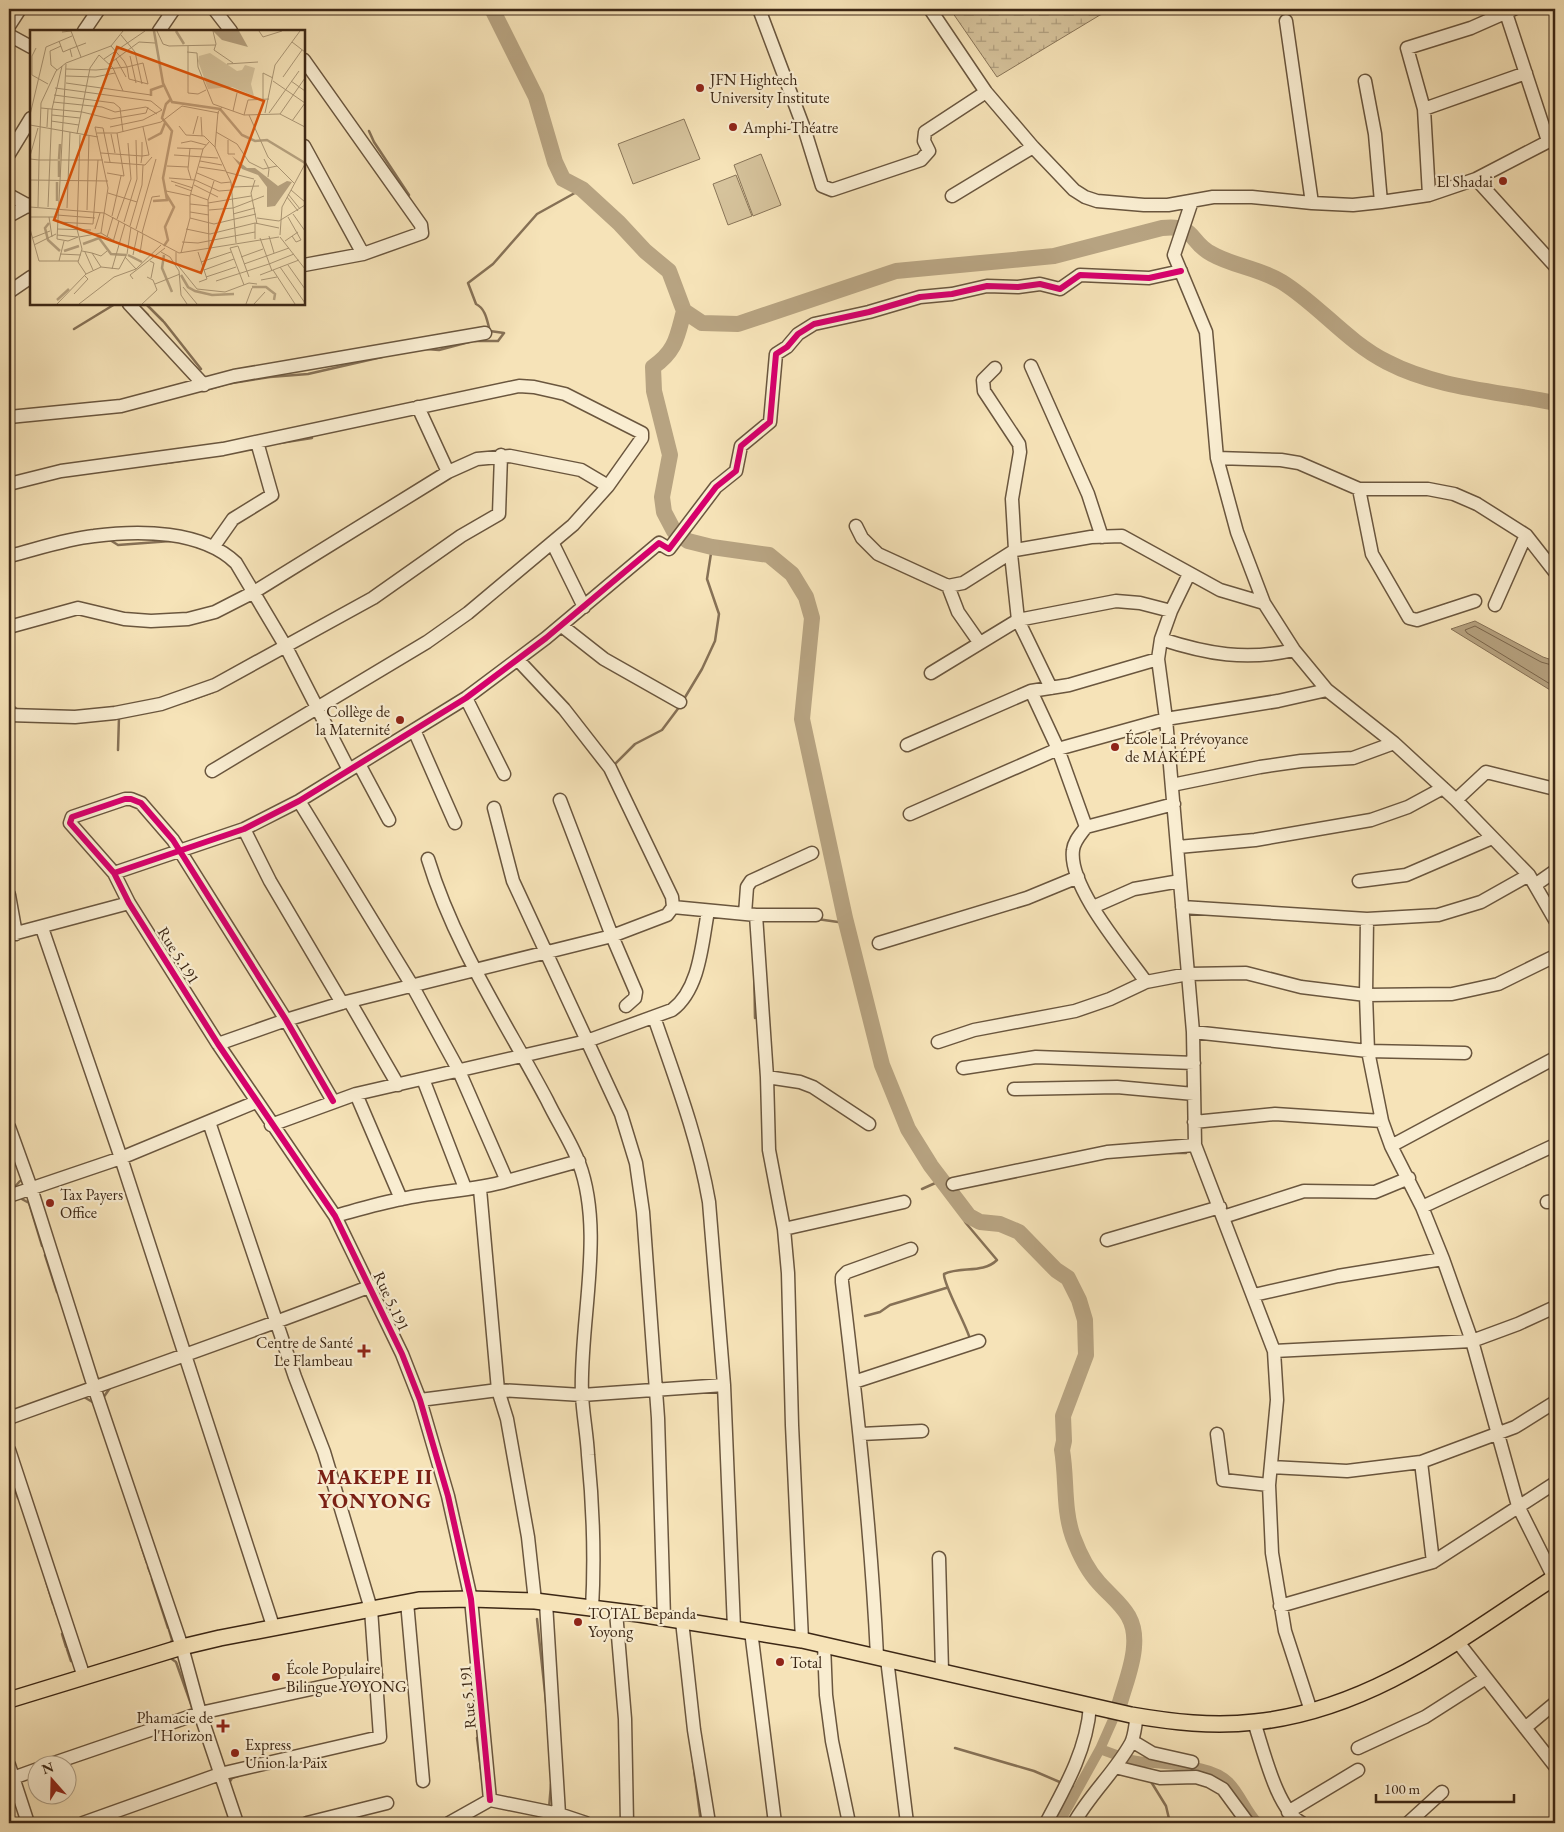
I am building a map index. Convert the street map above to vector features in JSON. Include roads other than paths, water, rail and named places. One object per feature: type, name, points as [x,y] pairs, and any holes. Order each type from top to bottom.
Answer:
[{"type":"main road","points":[[9,1700],[182,1647],[273,1626],[408,1602],[471,1598],[541,1602],[734,1628],[802,1640],[1134,1716],[1185,1723],[1254,1722],[1346,1702],[1378,1688],[1405,1674],[1554,1578]]},
{"type":"street","points":[[9,26],[20,9]]},
{"type":"street","points":[[85,30],[99,9]]},
{"type":"street","points":[[160,30],[174,9]]},
{"type":"street","points":[[214,9],[230,30]]},
{"type":"street","points":[[759,9],[805,131],[822,186],[832,190],[920,160],[929,151],[924,140],[926,132],[986,92]]},
{"type":"street","points":[[930,9],[986,92],[1033,147],[1074,190],[1085,197],[1097,200],[1144,205],[1168,205],[1213,197],[1252,196],[1312,203],[1353,205],[1428,196],[1476,179],[1552,140],[1504,12],[1471,28],[1408,48],[1424,109],[1428,196]]},
{"type":"street","points":[[1286,21],[1312,203]]},
{"type":"street","points":[[9,35],[30,46]]},
{"type":"street","points":[[305,61],[421,225],[422,232],[363,254],[305,265]]},
{"type":"street","points":[[1424,109],[1526,73]]},
{"type":"street","points":[[1365,81],[1375,134],[1381,202]]},
{"type":"street","points":[[9,154],[30,120]]},
{"type":"street","points":[[952,196],[1033,147]]},
{"type":"street","points":[[305,148],[363,254]]},
{"type":"street","points":[[1476,179],[1555,266]]},
{"type":"street","points":[[9,195],[30,205]]},
{"type":"street","points":[[1192,201],[1174,255],[1206,332],[1218,458],[1236,532],[1264,603],[1294,650],[1327,690],[1394,743],[1456,800],[1532,880],[1555,918]]},
{"type":"street","points":[[9,216],[30,205]]},
{"type":"street","points":[[114,874],[244,829],[299,802],[466,698],[562,626],[659,543],[669,549],[684,526],[716,487],[736,471],[741,446],[770,422],[776,354],[787,347],[798,334],[814,324],[869,312],[920,297],[952,294],[987,286],[1018,287],[1040,284],[1060,288],[1080,275],[1149,278],[1181,272]]},
{"type":"street","points":[[9,292],[30,278]]},
{"type":"street","points":[[130,305],[204,385]]},
{"type":"street","points":[[9,417],[121,406],[234,376],[305,362],[485,333]]},
{"type":"street","points":[[1031,366],[1088,494],[1102,537]]},
{"type":"street","points":[[995,368],[983,380],[984,391],[1019,444],[1020,452],[1012,499],[1013,552],[1018,620],[1051,688]]},
{"type":"street","points":[[9,484],[61,471],[224,449],[519,386],[534,387],[565,394],[642,433],[642,438],[589,510],[553,544],[447,628],[318,709],[212,771]]},
{"type":"street","points":[[418,407],[448,472]]},
{"type":"street","points":[[214,546],[233,519],[272,495],[257,442]]},
{"type":"street","points":[[9,627],[78,608],[136,621],[188,619],[215,612],[254,592],[448,472],[477,459],[501,455],[529,459],[581,470],[608,486]]},
{"type":"street","points":[[9,715],[75,717],[114,713],[161,704],[215,685],[381,594],[461,536],[499,514],[501,455]]},
{"type":"street","points":[[1218,458],[1281,460],[1299,463],[1358,488],[1428,489],[1454,494],[1477,504],[1526,535],[1555,572]]},
{"type":"street","points":[[1358,488],[1372,554],[1409,618],[1417,620],[1475,601]]},
{"type":"street","points":[[856,526],[865,542],[878,554],[948,586],[963,583],[1013,552],[1102,537],[1122,536],[1189,574],[1231,595],[1264,603]]},
{"type":"street","points":[[9,556],[93,536],[130,534],[163,535],[214,546],[236,563],[286,647],[318,709],[389,820]]},
{"type":"street","points":[[1495,605],[1526,535]]},
{"type":"street","points":[[553,544],[584,607]]},
{"type":"street","points":[[1189,574],[1171,611],[1161,639],[1158,659],[1174,804],[1193,1032],[1195,1145],[1274,1351],[1276,1400],[1269,1485],[1272,1553],[1285,1631],[1311,1711]]},
{"type":"street","points":[[948,586],[958,612],[979,642]]},
{"type":"street","points":[[931,673],[979,642],[1018,620],[1116,601],[1140,603],[1171,611]]},
{"type":"street","points":[[562,626],[604,659],[680,702]]},
{"type":"street","points":[[1161,639],[1202,652],[1238,656],[1268,656],[1294,650]]},
{"type":"street","points":[[907,745],[1031,691],[1051,688],[1158,659]]},
{"type":"street","points":[[218,1044],[286,1020],[346,1002],[413,987],[612,936],[667,915],[673,907],[672,897],[610,768],[564,709],[518,660]]},
{"type":"street","points":[[910,814],[1058,749],[1166,719],[1278,701],[1327,690]]},
{"type":"street","points":[[1031,691],[1058,749],[1086,827]]},
{"type":"street","points":[[466,698],[504,774]]},
{"type":"street","points":[[414,730],[455,823]]},
{"type":"street","points":[[1172,785],[1268,766],[1353,758],[1394,743]]},
{"type":"street","points":[[1456,800],[1486,772],[1555,789]]},
{"type":"street","points":[[1178,847],[1255,840],[1371,820],[1408,808],[1443,788]]},
{"type":"street","name":"Rue 5.191","points":[[180,850],[167,831],[137,800],[125,799],[72,818],[70,823],[114,874],[129,903],[218,1044],[335,1216],[371,1286],[402,1354],[420,1400],[448,1496],[471,1598],[490,1800]]},
{"type":"street","points":[[560,800],[612,936],[636,992],[635,998],[626,1006]]},
{"type":"street","points":[[299,802],[413,987],[459,1071],[507,1181]]},
{"type":"street","points":[[1146,982],[1085,896],[1072,860],[1073,848],[1086,827],[1174,804]]},
{"type":"street","points":[[494,808],[513,881],[622,1114],[636,1163],[643,1212],[662,1486],[664,1618]]},
{"type":"street","points":[[244,829],[270,881],[398,1085]]},
{"type":"street","points":[[1359,882],[1412,873],[1492,838]]},
{"type":"street","points":[[180,850],[286,1020],[333,1102]]},
{"type":"street","points":[[802,1640],[792,1425],[788,1273],[784,1228],[769,1150],[767,1076],[747,887],[751,881],[812,853]]},
{"type":"street","points":[[428,859],[441,898],[474,971],[522,1054],[579,1161],[586,1185],[590,1206],[582,1395],[593,1525],[594,1571],[592,1609]]},
{"type":"street","points":[[1182,907],[1367,919],[1438,915],[1481,902],[1555,872]]},
{"type":"street","points":[[879,942],[1027,898],[1078,877]]},
{"type":"street","points":[[1093,906],[1134,889],[1180,881]]},
{"type":"street","points":[[9,895],[12,934],[42,928],[129,903]]},
{"type":"street","points":[[673,907],[750,914],[816,915]]},
{"type":"street","points":[[272,1125],[356,1094],[423,1080],[522,1054],[587,1041],[654,1017],[679,1004],[690,988],[697,966],[708,911]]},
{"type":"street","points":[[1367,919],[1366,995],[1368,1051],[1382,1121],[1391,1146],[1409,1178],[1443,1259],[1472,1341],[1518,1506],[1554,1578]]},
{"type":"street","points":[[42,928],[121,1158],[183,1354],[273,1626]]},
{"type":"street","points":[[938,1042],[974,1030],[1075,1011],[1110,999],[1146,982],[1188,974],[1246,973],[1277,979],[1301,987],[1366,995],[1452,994],[1498,984],[1555,956]]},
{"type":"street","points":[[654,1017],[687,1111],[705,1177],[724,1385],[734,1628]]},
{"type":"street","points":[[1193,1032],[1368,1051],[1465,1054]]},
{"type":"street","points":[[963,1068],[1036,1057],[1194,1063]]},
{"type":"street","points":[[1391,1146],[1555,1058]]},
{"type":"street","points":[[767,1076],[800,1082],[813,1087],[869,1124]]},
{"type":"street","points":[[423,1080],[465,1188]]},
{"type":"street","points":[[1014,1089],[1117,1087],[1194,1094]]},
{"type":"street","points":[[356,1094],[401,1199]]},
{"type":"street","points":[[9,1196],[121,1158],[256,1102]]},
{"type":"street","points":[[1194,1122],[1275,1114],[1382,1121]]},
{"type":"street","points":[[83,1823],[220,1774],[380,1737],[371,1609],[324,1452],[277,1323],[210,1122]]},
{"type":"street","points":[[9,1127],[31,1188],[94,1387],[182,1647],[200,1713],[238,1823]]},
{"type":"street","points":[[953,1184],[1107,1152],[1195,1145]]},
{"type":"street","points":[[1422,1207],[1555,1145]]},
{"type":"street","points":[[335,1216],[401,1199],[465,1188],[480,1189],[579,1161]]},
{"type":"street","points":[[1107,1240],[1304,1191],[1375,1192],[1409,1178]]},
{"type":"street","points":[[480,1189],[498,1390],[506,1418],[541,1602],[559,1814]]},
{"type":"street","points":[[784,1228],[904,1202]]},
{"type":"street","points":[[907,1823],[882,1658],[861,1434],[842,1276],[847,1272],[911,1249]]},
{"type":"street","points":[[1254,1295],[1338,1276],[1443,1259]]},
{"type":"street","points":[[9,1418],[183,1354],[277,1323],[371,1286]]},
{"type":"street","points":[[1274,1351],[1472,1341],[1518,1324],[1555,1307]]},
{"type":"street","points":[[854,1382],[979,1341]]},
{"type":"street","points":[[420,1400],[498,1390],[582,1395],[724,1385]]},
{"type":"street","points":[[1270,1467],[1347,1471],[1421,1462],[1515,1427],[1555,1402]]},
{"type":"street","points":[[861,1434],[922,1432]]},
{"type":"street","points":[[1217,1434],[1223,1480],[1269,1485]]},
{"type":"street","points":[[9,1450],[84,1677]]},
{"type":"street","points":[[1421,1462],[1433,1562]]},
{"type":"street","points":[[1280,1606],[1433,1562],[1555,1483]]},
{"type":"street","points":[[939,1558],[942,1671]]},
{"type":"street","points":[[408,1602],[423,1781]]},
{"type":"street","points":[[616,1612],[625,1718],[628,1823]]},
{"type":"street","points":[[682,1621],[694,1730],[709,1823]]},
{"type":"street","points":[[751,1631],[775,1823]]},
{"type":"street","points":[[1457,1641],[1555,1766]]},
{"type":"street","points":[[824,1644],[826,1695],[832,1741],[849,1823]]},
{"type":"street","points":[[78,1755],[200,1713],[376,1675]]},
{"type":"street","points":[[1358,1748],[1425,1717],[1486,1678]]},
{"type":"street","points":[[1525,1728],[1555,1703]]},
{"type":"street","points":[[1046,1823],[1077,1763],[1094,1707]]},
{"type":"street","points":[[1074,1823],[1086,1802],[1115,1767],[1132,1741],[1134,1716]]},
{"type":"street","points":[[1254,1722],[1288,1812],[1302,1823]]},
{"type":"street","points":[[1132,1741],[1152,1752],[1192,1762]]},
{"type":"street","points":[[1115,1767],[1160,1778],[1196,1778],[1209,1781],[1223,1789],[1248,1823]]},
{"type":"street","points":[[28,1770],[11,1772],[14,1798],[28,1823]]},
{"type":"street","points":[[1288,1812],[1358,1770]]},
{"type":"street","points":[[1408,1823],[1442,1792]]},
{"type":"street","points":[[449,1823],[490,1800],[559,1814],[586,1823]]},
{"type":"street","points":[[307,1823],[386,1803]]},
{"type":"water","points":[[1475,621],[1543,657],[1555,661],[1555,693],[1451,629]]},
{"type":"waterway","points":[[492,9],[536,97],[555,162],[563,179],[582,189],[619,223],[645,251],[669,271],[684,311],[702,323],[738,324],[896,271],[1054,256],[1162,228],[1173,227],[1187,231],[1204,249],[1212,254],[1264,273],[1282,282],[1308,301],[1359,344],[1387,362],[1407,371],[1448,384],[1555,403]]},
{"type":"waterway","points":[[369,131],[374,142],[409,195]]},
{"type":"waterway","points":[[475,341],[498,341],[504,333],[490,331],[484,312],[476,304],[468,283],[493,264],[537,214],[582,189]]},
{"type":"waterway","points":[[74,329],[113,305]]},
{"type":"waterway","points":[[147,305],[163,321]]},
{"type":"waterway","points":[[140,307],[148,315]]},
{"type":"waterway","points":[[684,311],[671,349],[653,367],[654,391],[670,455],[662,497],[664,512],[674,531],[688,541],[712,547],[769,555],[792,574],[806,597],[812,618],[802,719],[845,918],[882,1065],[908,1129],[931,1166],[969,1216],[980,1222],[1000,1224],[1019,1232],[1056,1270],[1068,1278],[1079,1300],[1085,1320],[1086,1355],[1063,1416],[1064,1441],[1062,1450],[1066,1505],[1073,1537],[1084,1561],[1095,1578],[1125,1610],[1132,1626],[1134,1636],[1133,1654],[1119,1706]]},
{"type":"waterway","points":[[164,322],[201,369]]},
{"type":"waterway","points":[[426,349],[439,350],[469,342]]},
{"type":"waterway","points":[[206,390],[226,384],[270,377],[308,374],[382,357]]},
{"type":"waterway","points":[[280,443],[312,438]]},
{"type":"waterway","points":[[166,463],[200,458]]},
{"type":"waterway","points":[[110,540],[118,545],[171,541]]},
{"type":"waterway","points":[[684,699],[702,669],[715,641],[719,614],[707,579],[712,547]]},
{"type":"waterway","points":[[185,702],[213,692]]},
{"type":"waterway","points":[[9,710],[13,706],[19,711]]},
{"type":"waterway","points":[[613,766],[635,744],[662,730],[680,706]]},
{"type":"waterway","points":[[118,750],[119,717]]},
{"type":"waterway","points":[[817,919],[838,922],[845,918]]},
{"type":"waterway","points":[[754,962],[755,1018]]},
{"type":"waterway","points":[[9,1114],[12,1123]]},
{"type":"waterway","points":[[11,1152],[15,1163]]},
{"type":"waterway","points":[[1170,1153],[1186,1153]]},
{"type":"waterway","points":[[922,1189],[942,1180]]},
{"type":"waterway","points":[[13,1189],[20,1181]]},
{"type":"waterway","points":[[20,1198],[29,1203],[42,1246]]},
{"type":"waterway","points":[[964,1211],[965,1222],[997,1260],[985,1267],[957,1270],[944,1274],[947,1286],[970,1339]]},
{"type":"waterway","points":[[45,1255],[57,1292]]},
{"type":"waterway","points":[[865,1316],[880,1312],[890,1305],[946,1288]]},
{"type":"waterway","points":[[103,1398],[110,1388]]},
{"type":"waterway","points":[[84,1397],[94,1403]]},
{"type":"waterway","points":[[14,1486],[18,1498]]},
{"type":"waterway","points":[[141,1545],[147,1563]]},
{"type":"waterway","points":[[148,1567],[152,1577]]},
{"type":"waterway","points":[[152,1579],[168,1628]]},
{"type":"waterway","points":[[46,1581],[53,1604]]},
{"type":"waterway","points":[[54,1605],[57,1615]]},
{"type":"waterway","points":[[537,1619],[547,1711]]},
{"type":"waterway","points":[[169,1630],[172,1640],[170,1644]]},
{"type":"waterway","points":[[62,1634],[66,1647]]},
{"type":"waterway","points":[[67,1649],[71,1661]]},
{"type":"waterway","points":[[169,1657],[176,1662],[192,1707]]},
{"type":"waterway","points":[[1059,1823],[1100,1749],[1119,1706]]},
{"type":"waterway","points":[[477,1738],[481,1769]]},
{"type":"waterway","points":[[955,1748],[1034,1771],[1062,1783]]},
{"type":"waterway","points":[[1100,1749],[1119,1756]]},
{"type":"waterway","points":[[1124,1758],[1150,1763],[1194,1767],[1219,1775],[1229,1782],[1258,1823]]},
{"type":"waterway","points":[[693,1761],[701,1823]]},
{"type":"waterway","points":[[1136,1761],[1142,1769]]},
{"type":"waterway","points":[[229,1783],[232,1778],[238,1776]]},
{"type":"waterway","points":[[1150,1780],[1166,1806],[1170,1823]]},
{"type":"waterway","points":[[549,1808],[551,1784]]},
{"type":"waterway","points":[[1070,1786],[1078,1789]]},
{"type":"place","name":"JFN Hightech University Institute","points":[[700,88]]},
{"type":"place","name":"Amphi-Théatre","points":[[733,127]]},
{"type":"place","name":"El Shadai","points":[[1503,181]]},
{"type":"place","name":"Collège de la Maternité","points":[[400,720]]},
{"type":"place","name":"École La Prévoyance de MAKÉPÉ","points":[[1115,747]]},
{"type":"place","name":"Tax Payers Office","points":[[50,1203]]},
{"type":"place","name":"Centre de Santé Le Flambeau","points":[[364,1351]]},
{"type":"place","name":"TOTAL Bepanda Yoyong","points":[[578,1622]]},
{"type":"place","name":"Total","points":[[780,1662]]},
{"type":"place","name":"École Populaire Bilingue YOYONG","points":[[276,1677]]},
{"type":"place","name":"Phamacie de l'Horizon","points":[[223,1726]]},
{"type":"place","name":"Express Union la Paix","points":[[235,1753]]},
{"type":"district","name":"MAKEPE II YONYONG","points":[[375,1489]]}]
